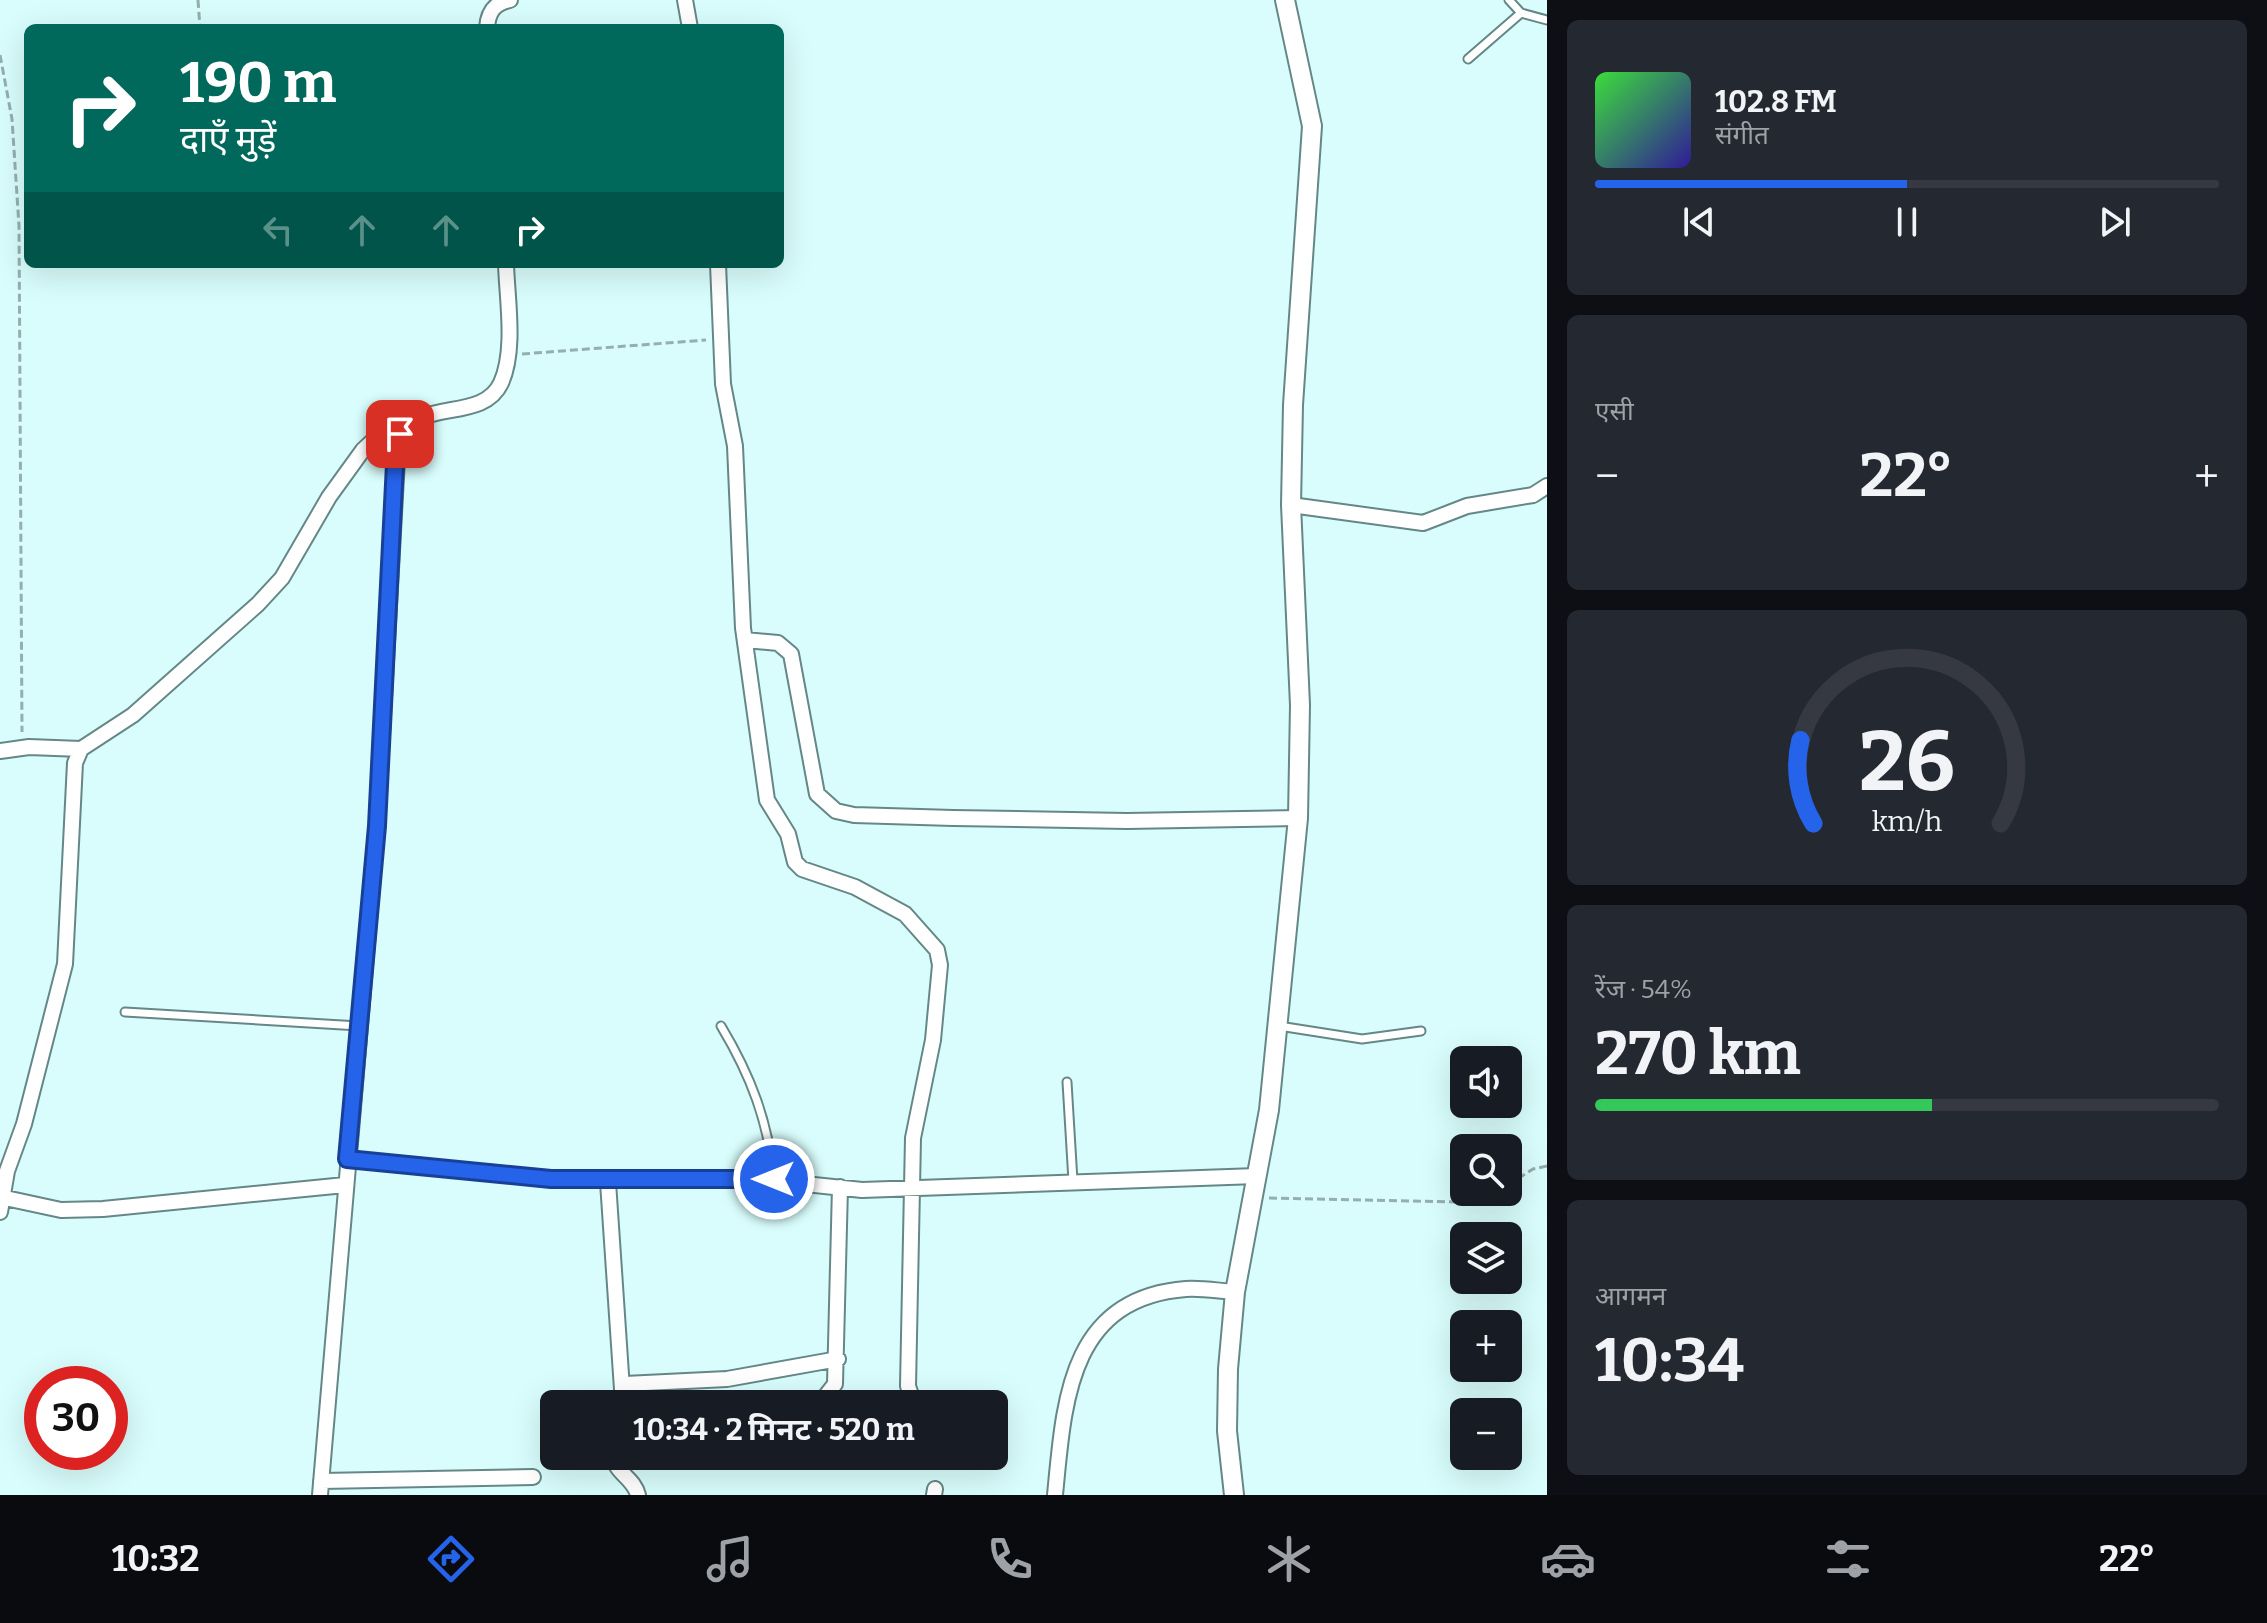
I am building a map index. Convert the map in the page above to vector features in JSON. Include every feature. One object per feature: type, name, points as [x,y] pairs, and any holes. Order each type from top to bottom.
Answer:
[{"type":"street","points":[[487,14],[495,5],[510,0]]},
{"type":"street","points":[[685,0],[689,24]]},
{"type":"street","points":[[1234,1495],[1227,1431],[1228,1369],[1235,1292],[1257,1176],[1279,1026],[1298,818],[1300,705],[1291,505],[1293,405],[1312,126],[1285,0]]},
{"type":"street","points":[[345,1185],[103,1209],[61,1210],[1,1204],[63,975],[69,923],[75,763],[81,749],[133,715],[258,604],[282,578],[329,497],[363,450],[377,437],[423,416],[488,398],[503,379],[507,355],[506,268]]},
{"type":"street","points":[[718,268],[723,384],[735,446],[745,640],[767,800],[788,834],[795,862],[814,876],[883,900],[905,914],[937,950],[938,1000],[913,1138],[909,1390]]},
{"type":"street","points":[[405,426],[398,441],[395,464],[377,826],[320,1488],[533,1477]]},
{"type":"street","points":[[1291,505],[1423,523],[1467,506],[1533,495],[1547,486]]},
{"type":"street","points":[[745,640],[778,643],[791,654],[817,794],[836,811],[854,815],[966,819],[1298,818]]},
{"type":"street","points":[[0,751],[22,748],[81,749]]},
{"type":"street","points":[[347,1159],[608,1182],[774,1179],[840,1187],[912,1189],[1257,1176]]},
{"type":"street","points":[[608,1182],[624,1390]]},
{"type":"street","points":[[830,1390],[835,1384],[838,1359],[840,1187]]},
{"type":"street","points":[[1055,1495],[1070,1379],[1082,1349],[1097,1329],[1126,1306],[1154,1294],[1187,1289],[1235,1292]]},
{"type":"street","points":[[625,1384],[727,1379],[838,1359]]},
{"type":"street","points":[[618,1470],[632,1481],[638,1495]]},
{"type":"lane","points":[[1509,0],[1521,13],[1547,20]]},
{"type":"lane","points":[[1468,59],[1521,13]]},
{"type":"lane","points":[[125,1012],[359,1026]]},
{"type":"lane","points":[[721,1026],[757,1094],[770,1140],[774,1179]]},
{"type":"lane","points":[[1279,1026],[1362,1039],[1421,1031]]},
{"type":"lane","points":[[1067,1082],[1073,1181]]},
{"type":"path","points":[[198,0],[200,24]]},
{"type":"path","points":[[0,55],[12,119],[19,226],[22,748]]},
{"type":"path","points":[[507,355],[721,339]]},
{"type":"path","points":[[1522,1176],[1533,1169],[1547,1166]]},
{"type":"path","points":[[1253,1198],[1450,1202]]},
{"type":"route","points":[[400,434],[393,497],[377,826],[347,1159],[608,1182],[774,1179]]}]
